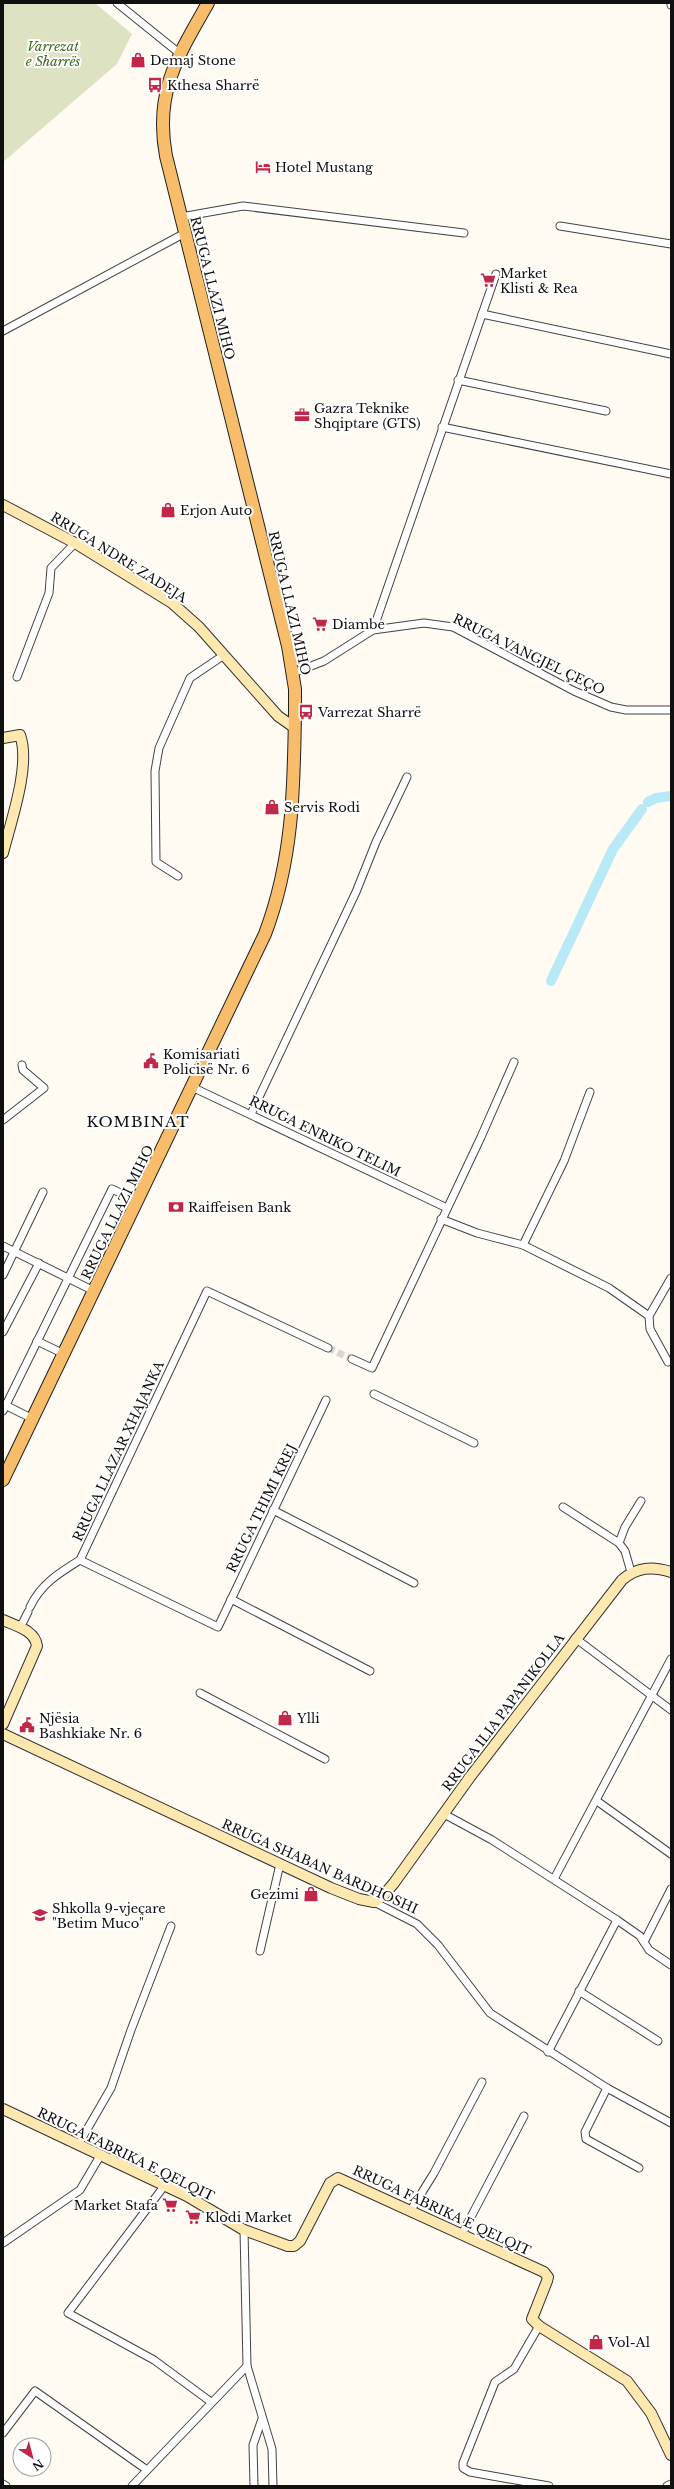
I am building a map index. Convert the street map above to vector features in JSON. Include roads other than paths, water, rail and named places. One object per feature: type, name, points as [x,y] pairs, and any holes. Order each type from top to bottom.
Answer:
[{"type":"main road","name":"RRUGA LLAZI MIHO","points":[[5,1472],[64,1354],[265,934],[279,894],[291,830],[295,728],[293,673],[288,646],[166,156],[162,126],[166,87],[180,53],[208,3]]},
{"type":"street","points":[[117,3],[180,53]]},
{"type":"street","points":[[181,217],[243,206],[464,233]]},
{"type":"street","points":[[560,226],[671,244]]},
{"type":"street","points":[[3,331],[185,233]]},
{"type":"street","points":[[373,630],[458,380],[496,274]]},
{"type":"street","points":[[482,314],[671,354]]},
{"type":"street","points":[[458,380],[606,411]]},
{"type":"street","points":[[442,427],[671,474]]},
{"type":"street","name":"RRUGA NDRE ZADEJA","points":[[3,505],[75,543],[172,603],[195,623],[278,716],[295,728]]},
{"type":"street","points":[[17,677],[49,593],[51,568],[75,543]]},
{"type":"street","name":"RRUGA VANGJEL ÇEÇO","points":[[293,673],[324,661],[373,630],[424,623],[453,627],[574,691],[611,707],[626,710],[671,710]]},
{"type":"street","points":[[178,876],[156,862],[155,770],[158,753],[190,678],[224,655]]},
{"type":"street","points":[[3,738],[20,735],[24,767],[3,853]]},
{"type":"street","points":[[251,1114],[353,898],[376,842],[407,777]]},
{"type":"street","points":[[352,1359],[372,1368],[481,1137],[514,1062]]},
{"type":"street","points":[[3,1120],[44,1088],[23,1070],[22,1066]]},
{"type":"street","name":"RRUGA ENRIKO TELIM","points":[[192,1087],[447,1208]]},
{"type":"street","points":[[523,1245],[564,1160],[590,1092]]},
{"type":"street","points":[[33,1418],[4,1407],[112,1189],[137,1201]]},
{"type":"street","points":[[3,1275],[43,1192]]},
{"type":"street","points":[[441,1219],[477,1233],[523,1245],[610,1288],[649,1316]]},
{"type":"street","points":[[3,1246],[94,1291]]},
{"type":"street","points":[[3,1332],[38,1263]]},
{"type":"street","points":[[668,1362],[650,1330],[649,1316],[671,1278]]},
{"type":"street","name":"RRUGA LLAZAR XHAJANKA","points":[[20,1628],[37,1593],[52,1578],[80,1560],[208,1291],[328,1348]]},
{"type":"street","points":[[37,1341],[64,1354]]},
{"type":"street","points":[[374,1394],[474,1443]]},
{"type":"street","name":"RRUGA THIMI KREJ","points":[[80,1560],[218,1627],[230,1598],[326,1400]]},
{"type":"street","points":[[619,1543],[625,1527],[641,1501]]},
{"type":"street","points":[[563,1507],[619,1543],[625,1551],[632,1572],[644,1568],[671,1572]]},
{"type":"street","points":[[273,1510],[414,1583]]},
{"type":"street","name":"RRUGA ILIA PAPANIKOLLA","points":[[374,1902],[383,1896],[394,1883],[575,1638],[612,1591],[632,1572]]},
{"type":"street","points":[[230,1598],[370,1671]]},
{"type":"street","points":[[3,1620],[33,1636],[37,1646],[3,1724]]},
{"type":"street","points":[[575,1638],[671,1710]]},
{"type":"street","points":[[554,1879],[597,1801],[671,1659]]},
{"type":"street","points":[[200,1693],[325,1758]]},
{"type":"street","name":"RRUGA SHABAN BARDHOSHI","points":[[3,1734],[280,1864],[358,1899],[374,1902],[417,1924],[438,1945],[490,2013],[548,2052],[607,2088],[671,2123]]},
{"type":"street","points":[[597,1801],[671,1854]]},
{"type":"street","points":[[444,1814],[492,1840],[617,1920],[640,1936],[649,1950],[671,1965]]},
{"type":"street","points":[[260,1951],[280,1864]]},
{"type":"street","points":[[644,1942],[671,1890]]},
{"type":"street","points":[[548,2052],[617,1920]]},
{"type":"street","points":[[78,2145],[111,2088],[171,1926]]},
{"type":"street","points":[[579,1991],[658,2041]]},
{"type":"street","points":[[411,2210],[434,2173],[482,2082]]},
{"type":"street","points":[[607,2088],[585,2132],[586,2139],[639,2168]]},
{"type":"street","name":"RRUGA FABRIKA E QELQIT","points":[[3,2109],[100,2156],[165,2185],[211,2209],[244,2230],[288,2246],[294,2246],[307,2229],[330,2183],[338,2178],[411,2210],[546,2274],[547,2281],[532,2319],[539,2326]]},
{"type":"street","points":[[462,2234],[524,2116]]},
{"type":"street","points":[[3,2243],[80,2190],[100,2156]]},
{"type":"street","points":[[165,2185],[68,2313],[168,2369],[211,2402]]},
{"type":"street","points":[[244,2230],[247,2366],[272,2449],[273,2486]]},
{"type":"street","points":[[549,2486],[470,2472],[464,2468],[463,2462],[495,2382],[514,2369],[539,2326],[627,2381],[651,2413],[671,2455]]},
{"type":"street","points":[[132,2486],[247,2366]]},
{"type":"street","points":[[3,2432],[36,2391],[147,2470]]},
{"type":"street","points":[[254,2486],[253,2445],[262,2419]]},
{"type":"street","points":[[667,2486],[671,2484]]},
{"type":"waterway","points":[[648,802],[656,798],[671,796]]},
{"type":"waterway","points":[[551,981],[613,849],[642,809]]},
{"type":"tunnel","points":[[328,1348],[352,1359]]},
{"type":"place","name":"Demaj Stone","points":[[138,60]]},
{"type":"place","name":"Kthesa Sharrë","points":[[155,85]]},
{"type":"place","name":"Hotel Mustang","points":[[263,167]]},
{"type":"place","name":"Market Klisti & Rea","points":[[488,280]]},
{"type":"place","name":"Gazra Teknike Shqiptare (GTS)","points":[[302,415]]},
{"type":"place","name":"Erjon Auto","points":[[168,510]]},
{"type":"place","name":"Diambe","points":[[320,624]]},
{"type":"place","name":"Varrezat Sharrë","points":[[306,712]]},
{"type":"place","name":"Servis Rodi","points":[[272,807]]},
{"type":"place","name":"Komisariati Policisë Nr. 6","points":[[151,1061]]},
{"type":"place","name":"Raiffeisen Bank","points":[[176,1207]]},
{"type":"place","name":"Ylli","points":[[285,1718]]},
{"type":"place","name":"Njësia Bashkiake Nr. 6","points":[[27,1725]]},
{"type":"place","name":"Gezimi","points":[[311,1894]]},
{"type":"place","name":"Shkolla 9-vjeçare \"Betim Muco\"","points":[[40,1915]]},
{"type":"place","name":"Market Stafa","points":[[170,2205]]},
{"type":"place","name":"Klodi Market","points":[[193,2217]]},
{"type":"place","name":"Vol-Al","points":[[596,2342]]},
{"type":"district","name":"KOMBINAT","points":[[138,1122]]},
{"type":"park label","name":"Varrezat e Sharrës","points":[[53,54]]}]
